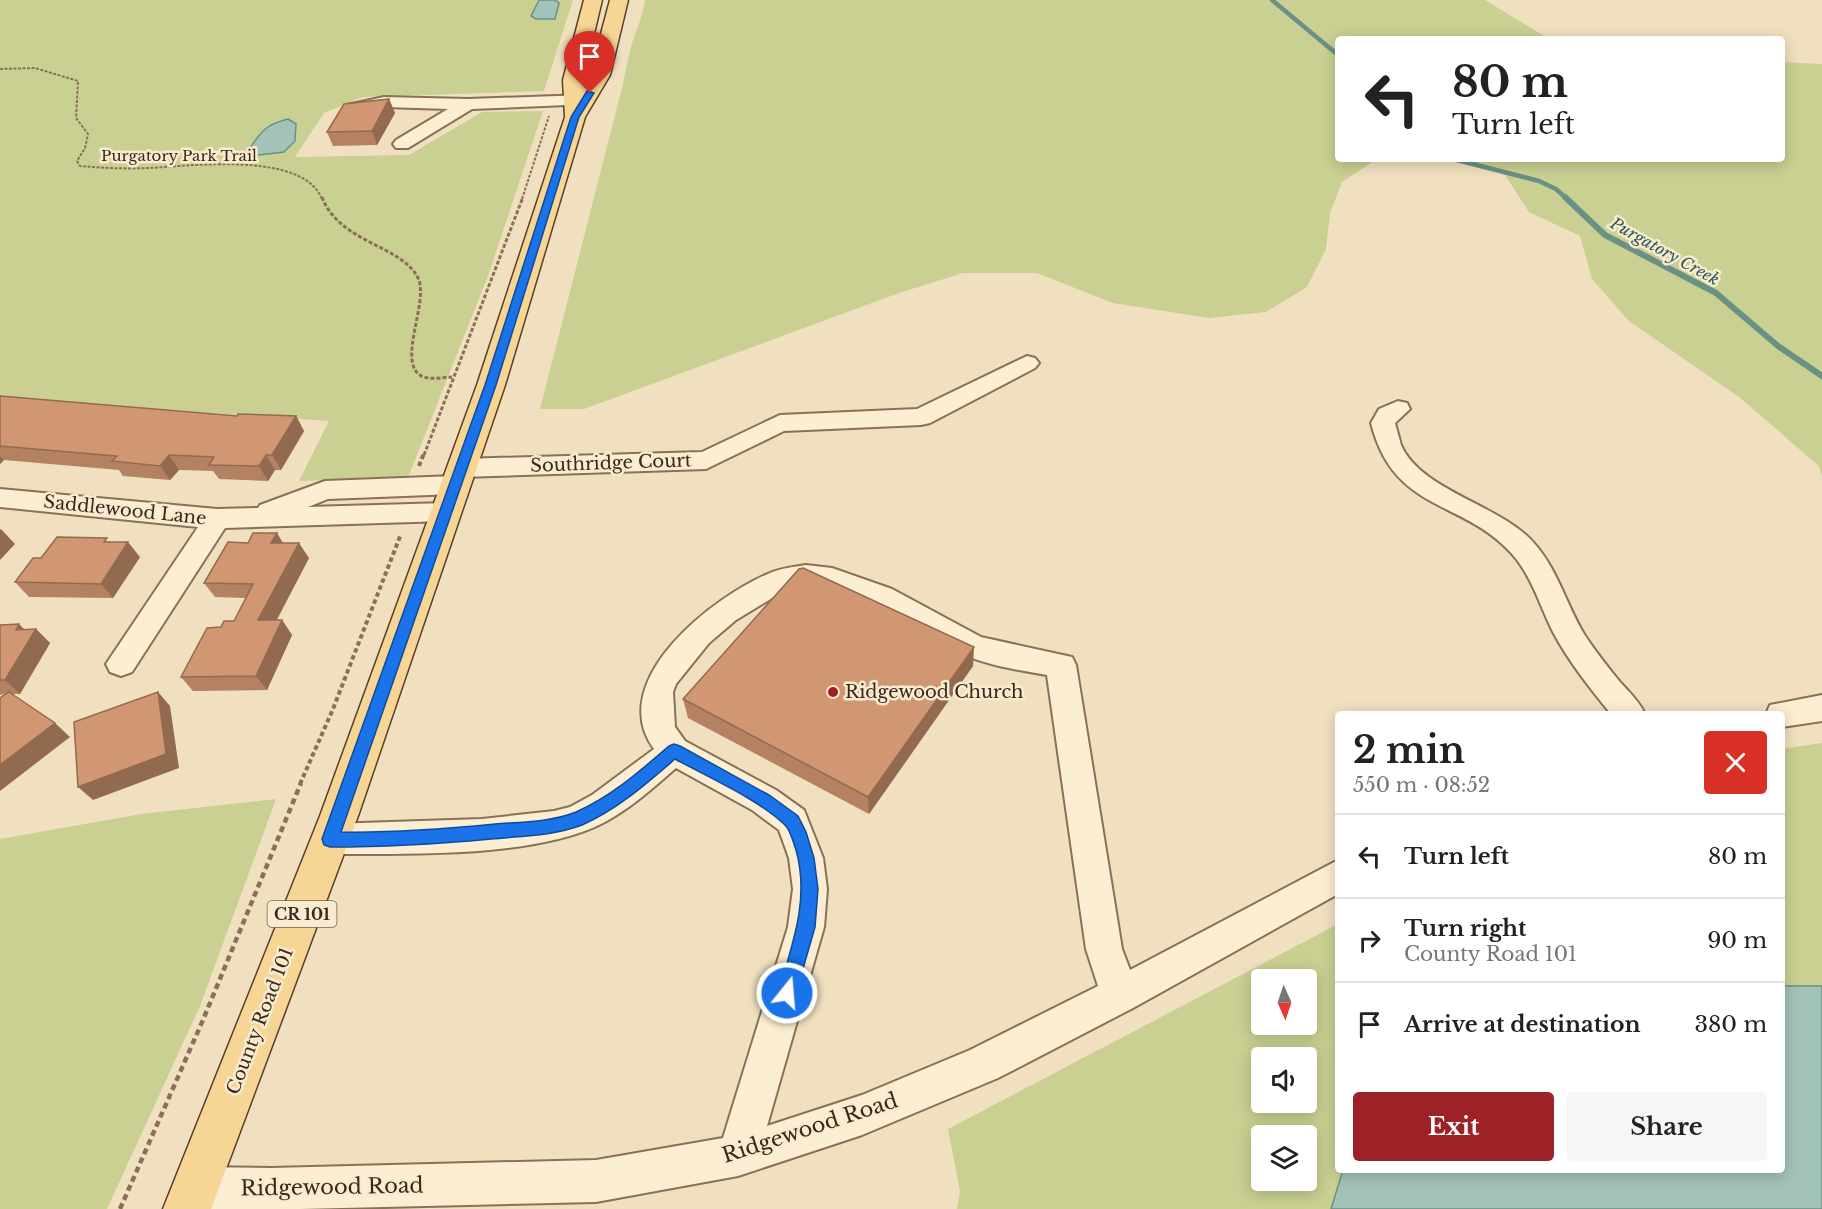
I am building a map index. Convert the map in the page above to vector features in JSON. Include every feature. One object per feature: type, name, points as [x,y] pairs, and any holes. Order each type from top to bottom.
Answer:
[{"type":"main road","name":"County Road 101","points":[[578,106],[573,80],[593,0]]},
{"type":"main road","name":"County Road 101","points":[[191,1198],[330,839],[519,300],[578,106],[600,75],[619,0]]},
{"type":"street","points":[[346,111],[367,104],[384,102],[468,104],[550,101],[578,106]]},
{"type":"street","points":[[402,144],[468,104]]},
{"type":"street","name":"Southridge Court","points":[[454,488],[706,460],[780,423],[921,417],[1027,363]]},
{"type":"street","points":[[1398,409],[1388,415],[1383,423],[1384,432],[1394,456],[1409,474],[1431,491],[1494,526],[1513,538],[1527,551],[1580,652],[1628,711]]},
{"type":"street","name":"Saddlewood Lane","points":[[250,519],[325,490],[414,486],[454,488]]},
{"type":"street","name":"Saddlewood Lane","points":[[0,498],[217,519],[250,519],[407,514],[454,488]]},
{"type":"street","points":[[121,664],[217,519]]},
{"type":"street","points":[[738,1156],[806,927],[810,889],[806,858],[792,821],[764,800],[674,751],[658,731],[657,692],[663,678],[699,634],[726,612],[780,580],[806,575],[832,578],[882,597],[972,646],[1002,655],[1061,665],[1104,949],[1120,995]]},
{"type":"street","points":[[1785,713],[1822,708]]},
{"type":"street","points":[[330,839],[394,840],[548,827],[576,820],[600,808],[632,787],[674,751]]},
{"type":"street","name":"Ridgewood Road","points":[[191,1198],[271,1189],[596,1182],[738,1156],[862,1115],[984,1064],[1120,995],[1335,878]]},
{"type":"path","name":"Purgatory Park Trail","points":[[0,69],[35,68],[78,81],[76,118],[88,134],[84,148],[76,161],[80,166],[112,168],[231,165],[273,167],[299,176],[318,188],[322,203],[337,222],[356,236],[394,256],[417,273],[422,293],[412,340],[412,359],[416,372],[423,377],[452,377]]},
{"type":"path","points":[[414,486],[452,377],[488,296],[545,128],[550,101]]},
{"type":"path","points":[[120,1209],[203,1020],[268,858],[333,709],[387,572],[407,514]]},
{"type":"green space","points":[[0,0],[539,0],[534,8],[555,0],[573,0],[544,91],[363,97],[324,113],[295,157],[409,155],[482,112],[543,111],[488,276],[409,475],[399,478],[299,481],[329,421],[0,399]]},
{"type":"green space","points":[[645,0],[1485,0],[1544,36],[1335,36],[1335,162],[1372,162],[1342,182],[1330,213],[1326,249],[1307,287],[1266,312],[1209,318],[1113,303],[1037,273],[963,273],[899,293],[584,409],[540,409],[631,46]]},
{"type":"green space","points":[[1785,62],[1822,64],[1822,477],[1819,466],[1739,397],[1629,321],[1592,279],[1580,236],[1529,212],[1505,175],[1465,162],[1785,162]]},
{"type":"green space","points":[[1822,743],[1822,986],[1785,986],[1785,749]]},
{"type":"green space","points":[[276,799],[200,1006],[107,1209],[0,1209],[0,839],[141,814]]},
{"type":"green space","points":[[1335,926],[1335,1173],[1342,1173],[1331,1209],[957,1209],[960,1191],[948,1129],[1251,970],[1251,1035],[1317,1035],[1317,969],[1252,969]]},
{"type":"water","points":[[539,0],[555,0],[559,3],[555,19],[536,19],[531,16]]},
{"type":"water","points":[[288,119],[296,124],[295,141],[284,152],[259,155],[248,151],[264,130]]},
{"type":"water","points":[[1785,986],[1822,986],[1822,1209],[1331,1209],[1342,1173],[1785,1173]]},
{"type":"building","points":[[389,99],[372,131],[327,132],[344,104]]},
{"type":"building","points":[[0,396],[237,416],[238,414],[296,416],[272,455],[266,455],[259,466],[209,465],[214,457],[169,455],[160,466],[112,461],[117,456],[0,446]]},
{"type":"building","points":[[253,533],[277,533],[271,543],[299,543],[258,620],[282,620],[256,676],[181,677],[207,628],[221,627],[224,621],[234,621],[253,584],[204,583],[228,542],[248,543]]},
{"type":"building","points":[[57,537],[107,538],[104,542],[128,542],[101,584],[15,582],[33,558],[41,558]]},
{"type":"building","name":"Ridgewood Church","points":[[803,568],[974,647],[868,797],[683,699],[799,569]]},
{"type":"building","points":[[19,624],[16,630],[36,629],[5,680],[0,680],[0,625]]},
{"type":"building","points":[[9,692],[55,723],[0,765],[0,698]]},
{"type":"building","points":[[158,692],[166,754],[78,787],[74,722]]},
{"type":"waterway","name":"Purgatory Creek","points":[[1272,0],[1335,52]]},
{"type":"waterway","name":"Purgatory Creek","points":[[1465,162],[1539,181],[1556,189],[1567,199]]},
{"type":"waterway","name":"Purgatory Creek","points":[[1565,197],[1605,235],[1716,293],[1778,346],[1822,376]]},
{"type":"place","name":"Ridgewood Church","points":[[833,692]]},
{"type":"route","points":[[590,93],[575,117],[519,300],[410,617],[330,839],[394,840],[500,832],[548,827],[576,820],[600,808],[632,787],[674,751],[764,800],[792,821],[800,837],[806,858],[810,889],[806,927],[787,993]]}]
